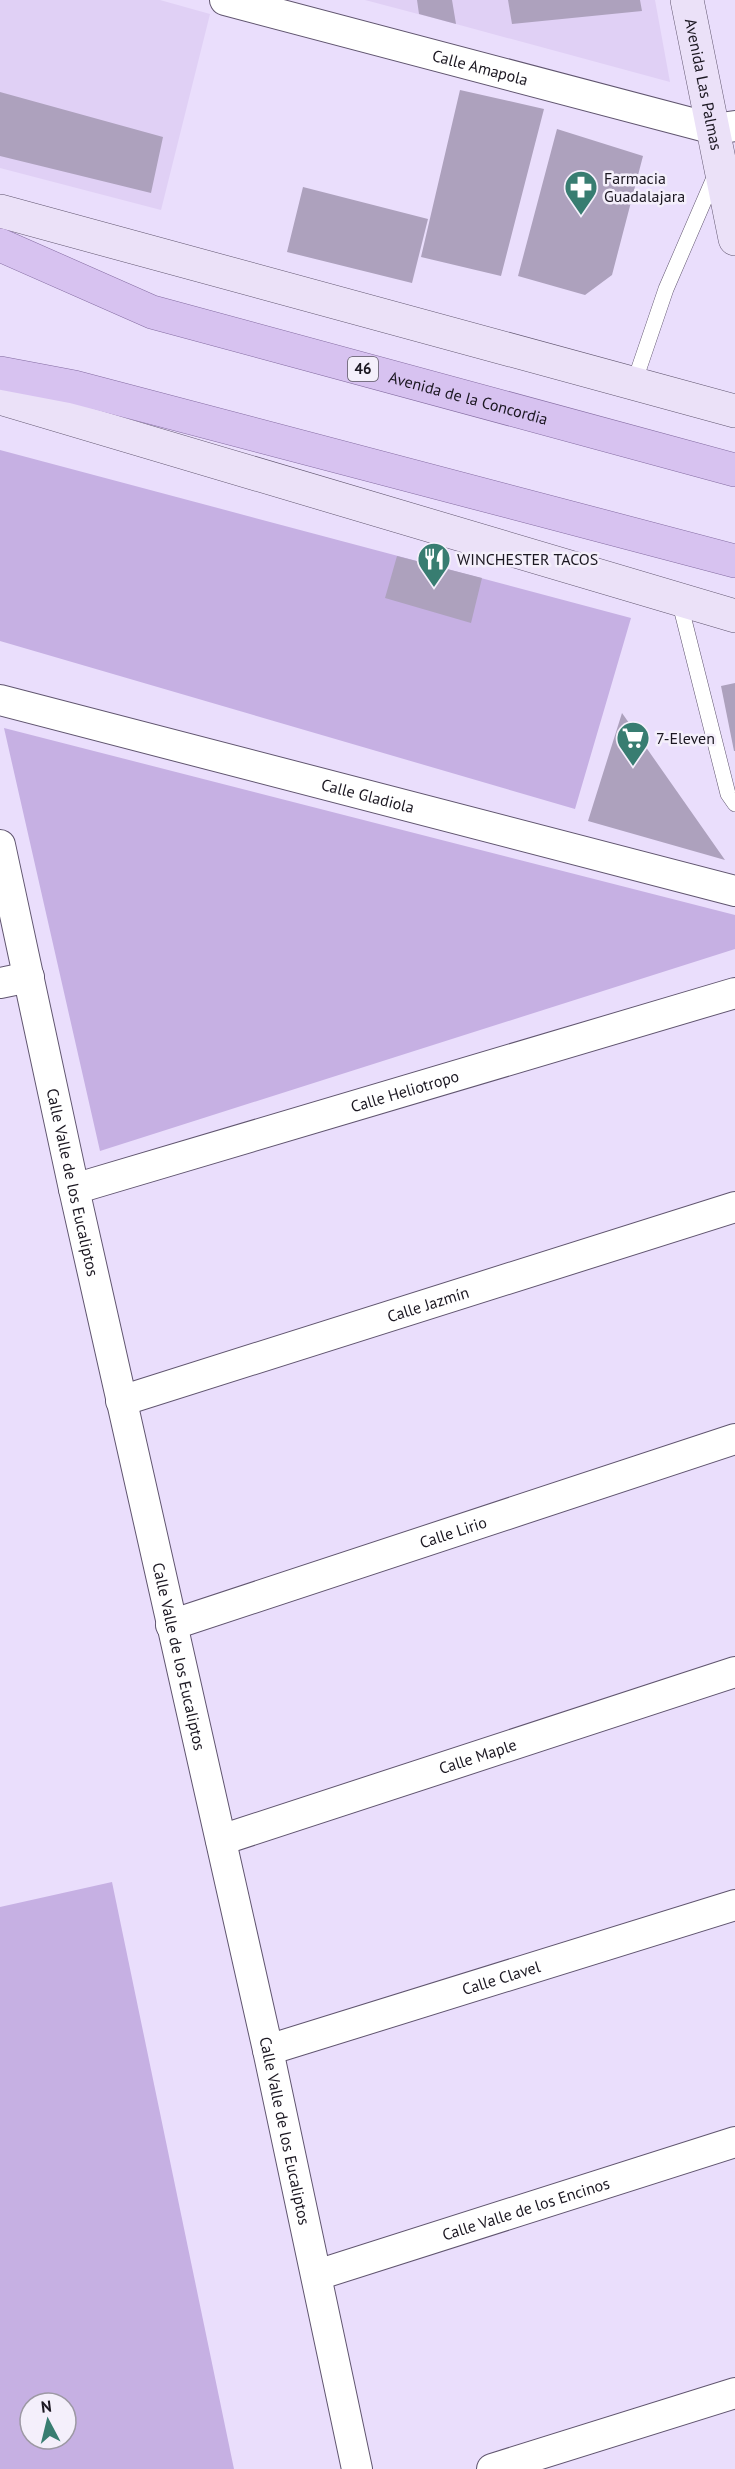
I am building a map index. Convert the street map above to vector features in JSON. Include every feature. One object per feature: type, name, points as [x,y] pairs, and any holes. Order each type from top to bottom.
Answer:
[{"type":"main road","name":"Avenida de la Concordia","points":[[0,245],[152,312],[735,470]]},
{"type":"main road","points":[[0,373],[74,387],[735,561]]},
{"type":"street","name":"Calle Amapola","points":[[225,0],[724,127]]},
{"type":"street","name":"Avenida Las Palmas","points":[[687,0],[724,127],[720,163],[735,239]]},
{"type":"street","points":[[0,211],[735,411]]},
{"type":"street","points":[[0,398],[735,616]]},
{"type":"street","name":"Calle Gladiola","points":[[0,700],[735,891]]},
{"type":"street","name":"Calle Valle de los Eucaliptos","points":[[0,845],[121,1401],[268,2050],[357,2469]]},
{"type":"street","points":[[0,983],[29,977]]},
{"type":"street","name":"Calle Heliotropo","points":[[74,1189],[735,993]]},
{"type":"street","name":"Calle Jazmín","points":[[121,1401],[735,1207]]},
{"type":"street","name":"Calle Lirio","points":[[171,1625],[735,1439]]},
{"type":"street","name":"Calle Maple","points":[[221,1840],[735,1672]]},
{"type":"street","name":"Calle Clavel","points":[[268,2050],[735,1905]]},
{"type":"street","name":"Calle Valle de los Encinos","points":[[317,2275],[735,2142]]},
{"type":"street","points":[[492,2469],[735,2393]]},
{"type":"lane","points":[[634,383],[666,289],[720,163]]},
{"type":"lane","points":[[679,600],[728,794],[735,804]]},
{"type":"shaded area","points":[[0,0],[160,0],[210,14],[161,210],[0,168]]},
{"type":"shaded area","points":[[365,0],[655,0],[670,82],[456,24]]},
{"type":"shaded area","points":[[0,450],[631,618],[575,809],[0,641]]},
{"type":"shaded area","points":[[4,728],[735,915],[735,949],[100,1151]]},
{"type":"shaded area","points":[[112,1882],[234,2469],[0,2469],[0,1907]]},
{"type":"building","points":[[417,0],[452,0],[456,24],[419,14]]},
{"type":"building","points":[[508,0],[640,0],[642,11],[512,24]]},
{"type":"building","points":[[460,90],[544,109],[501,276],[421,257]]},
{"type":"building","points":[[0,92],[163,137],[151,193],[0,156]]},
{"type":"building","name":"Farmacia Guadalajara","points":[[557,129],[643,156],[612,275],[585,295],[518,276]]},
{"type":"building","points":[[303,187],[428,219],[412,283],[287,252]]},
{"type":"building","name":"WINCHESTER TACOS","points":[[397,556],[482,578],[471,623],[385,598]]},
{"type":"building","points":[[735,683],[735,751],[734,751],[721,686]]},
{"type":"building","name":"7-Eleven","points":[[622,713],[725,860],[588,821]]},
{"type":"place","name":"Farmacia Guadalajara","points":[[581,216]]},
{"type":"place","name":"WINCHESTER TACOS","points":[[434,588]]},
{"type":"place","name":"7-Eleven","points":[[633,767]]}]
